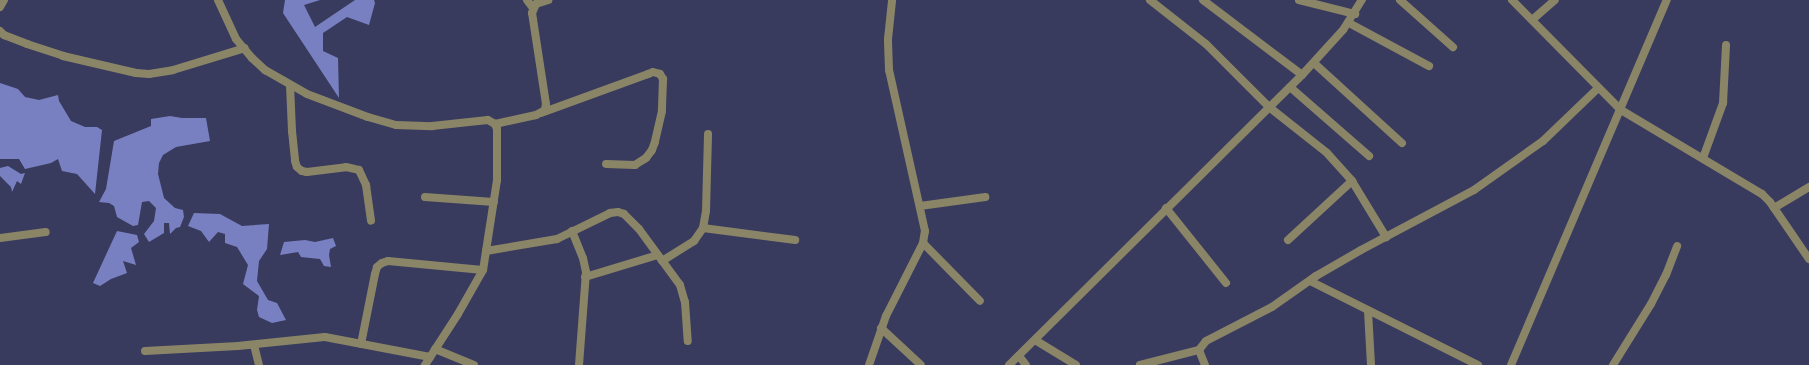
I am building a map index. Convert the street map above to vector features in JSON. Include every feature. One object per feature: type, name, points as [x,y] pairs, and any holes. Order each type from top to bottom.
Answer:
[{"type":"street","points":[[0,7],[4,0]]},
{"type":"street","points":[[218,0],[229,25],[245,48],[265,70],[290,85],[339,106],[396,125],[432,126],[488,120],[495,124],[498,129],[498,157],[494,202],[483,270],[458,314],[425,365]]},
{"type":"street","points":[[527,0],[533,8]]},
{"type":"street","points":[[541,114],[545,110],[546,104],[532,13],[536,4],[548,0]]},
{"type":"street","points":[[869,365],[881,328],[923,243],[925,231],[888,70],[888,39],[892,0]]},
{"type":"street","points":[[1150,0],[1206,44],[1269,107],[1312,140],[1352,181],[1386,237]]},
{"type":"street","points":[[1202,0],[1302,75]]},
{"type":"street","points":[[1299,0],[1355,14]]},
{"type":"street","points":[[1009,365],[1314,63],[1349,23],[1362,0]]},
{"type":"street","points":[[1400,0],[1453,47]]},
{"type":"street","points":[[1512,0],[1621,110],[1762,194],[1774,208],[1809,259]]},
{"type":"street","points":[[1532,20],[1555,0]]},
{"type":"street","points":[[1511,365],[1667,0]]},
{"type":"street","points":[[1349,23],[1430,66]]},
{"type":"street","points":[[0,31],[4,35],[21,42],[64,56],[136,73],[149,74],[173,70],[245,48]]},
{"type":"street","points":[[1703,158],[1723,103],[1726,45]]},
{"type":"street","points":[[1314,63],[1402,143]]},
{"type":"street","points":[[495,124],[541,114],[648,74],[654,72],[660,74],[663,79],[662,111],[656,142],[652,150],[646,158],[635,165],[606,164]]},
{"type":"street","points":[[290,85],[292,131],[295,162],[297,167],[302,171],[307,172],[346,167],[359,170],[366,185],[371,221]]},
{"type":"street","points":[[1290,87],[1369,156]]},
{"type":"street","points":[[1140,365],[1200,350],[1206,341],[1272,306],[1339,262],[1474,190],[1515,163],[1543,141],[1598,88]]},
{"type":"street","points":[[585,277],[660,258],[694,241],[703,228],[706,211],[708,134]]},
{"type":"street","points":[[1288,240],[1352,181]]},
{"type":"street","points":[[1774,208],[1809,187]]},
{"type":"street","points":[[425,197],[494,202]]},
{"type":"street","points":[[920,206],[985,197]]},
{"type":"street","points":[[1166,208],[1226,283]]},
{"type":"street","points":[[486,251],[556,239],[610,213],[618,212],[624,214],[680,285],[684,295],[688,341]]},
{"type":"street","points":[[703,228],[795,240]]},
{"type":"street","points":[[572,231],[583,258],[585,277],[579,365]]},
{"type":"street","points":[[0,238],[46,232]]},
{"type":"street","points":[[923,243],[980,301]]},
{"type":"street","points":[[1613,365],[1651,304],[1666,275],[1676,246]]},
{"type":"street","points":[[361,344],[375,274],[378,267],[382,263],[388,261],[483,270]]},
{"type":"street","points":[[1310,281],[1478,365]]},
{"type":"street","points":[[1368,311],[1371,365]]},
{"type":"street","points":[[881,328],[921,365]]},
{"type":"street","points":[[145,351],[254,345],[317,337],[430,357]]},
{"type":"street","points":[[1035,340],[1076,365]]},
{"type":"street","points":[[254,345],[259,365]]},
{"type":"street","points":[[435,349],[474,365]]},
{"type":"street","points":[[1200,350],[1205,365]]},
{"type":"street","points":[[1019,356],[1026,365]]},
{"type":"water","points":[[285,0],[320,0],[304,5],[315,27],[355,0],[374,0],[375,3],[369,25],[347,17],[323,33],[323,51],[338,58],[339,98],[283,13]]},
{"type":"water","points":[[0,83],[18,89],[25,97],[39,100],[58,95],[59,101],[71,121],[85,127],[97,127],[102,130],[95,194],[77,174],[62,171],[58,159],[51,163],[25,169],[19,159],[0,159]]},
{"type":"water","points":[[170,116],[182,118],[206,118],[210,141],[176,147],[163,155],[159,163],[158,174],[164,198],[175,208],[183,210],[184,217],[180,227],[176,228],[170,234],[169,223],[164,223],[164,233],[149,242],[144,234],[154,221],[156,208],[149,201],[142,202],[138,225],[133,226],[117,217],[114,206],[109,203],[99,202],[106,189],[114,141],[151,126],[151,119]]},
{"type":"water","points":[[8,166],[21,174],[25,173],[21,184],[17,181],[12,192],[11,187],[0,176],[0,168]]},
{"type":"water","points":[[194,213],[220,214],[242,226],[269,224],[267,249],[259,261],[257,281],[268,300],[277,303],[286,320],[272,323],[259,317],[257,310],[259,296],[243,284],[248,265],[237,247],[225,243],[225,234],[218,232],[209,242],[201,231],[188,226]]},
{"type":"water","points":[[117,231],[137,235],[139,242],[131,248],[136,265],[123,261],[127,273],[111,279],[100,286],[93,283]]},
{"type":"water","points":[[333,238],[336,246],[330,249],[329,255],[331,267],[324,266],[320,259],[301,257],[298,252],[280,255],[284,242],[305,240],[315,242]]}]
